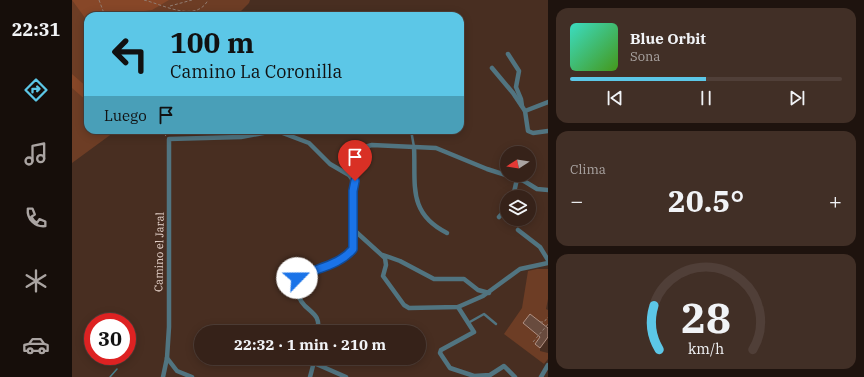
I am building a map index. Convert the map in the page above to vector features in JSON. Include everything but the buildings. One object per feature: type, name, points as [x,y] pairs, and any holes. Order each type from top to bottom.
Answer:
[{"type":"street","points":[[508,54],[519,71],[516,84],[522,99],[522,106]]},
{"type":"street","points":[[492,68],[513,93],[525,111],[528,131],[533,133],[548,131]]},
{"type":"street","points":[[525,111],[548,102]]},
{"type":"street","points":[[169,139],[248,136],[258,134]]},
{"type":"street","points":[[285,134],[309,143],[324,159],[349,175],[352,179],[354,230],[353,249],[348,255],[332,264],[301,276],[295,282],[302,302],[317,316],[319,325]]},
{"type":"street","name":"Camino el Jaral","points":[[163,377],[167,358],[169,327],[169,139]]},
{"type":"street","points":[[353,191],[356,153],[358,149],[372,145],[441,149],[500,173]]},
{"type":"street","points":[[414,147],[416,200],[425,216],[436,228],[447,233]]},
{"type":"street","points":[[523,182],[537,189],[548,190]]},
{"type":"street","points":[[354,230],[383,255],[400,261],[434,279],[464,279],[478,290],[489,293]]},
{"type":"street","points":[[518,230],[536,244],[548,260]]},
{"type":"street","points":[[383,255],[386,265],[383,276],[404,305],[409,308],[458,306],[489,293],[520,269],[531,265],[548,264]]},
{"type":"street","points":[[458,306],[474,332],[445,347],[440,353],[450,368],[470,376],[490,375],[504,366],[515,377]]},
{"type":"street","points":[[167,358],[177,372],[192,377]]},
{"type":"street","points":[[310,377],[313,365]]},
{"type":"street","points":[[322,365],[346,377]]},
{"type":"street","points":[[541,377],[548,365]]},
{"type":"lane","points":[[412,134],[414,147]]},
{"type":"lane","points":[[468,323],[484,314],[496,324]]},
{"type":"path","points":[[99,0],[104,12]]},
{"type":"path","points":[[144,0],[181,11],[195,12],[204,8],[208,0]]},
{"type":"path","points":[[169,7],[192,0]]},
{"type":"path","points":[[165,134],[169,139]]},
{"type":"path","points":[[540,322],[544,322],[548,317]]},
{"type":"path","points":[[533,342],[548,324]]},
{"type":"shaded area","points":[[72,0],[250,0],[240,12],[84,12],[84,134],[112,134],[72,163]]},
{"type":"shaded area","points":[[72,0],[169,0],[152,10],[137,12],[84,12],[84,16]]},
{"type":"shaded area","points":[[72,74],[84,84],[84,98],[72,88]]},
{"type":"shaded area","points":[[548,269],[548,299],[546,309],[548,310],[548,326],[544,325],[530,314],[523,323],[540,337],[540,351],[548,353],[548,359],[544,364],[504,334],[522,308],[528,271]]},
{"type":"waterway","points":[[110,377],[117,369]]},
{"type":"route","points":[[297,278],[332,264],[348,255],[353,249],[353,191],[355,181]]}]
